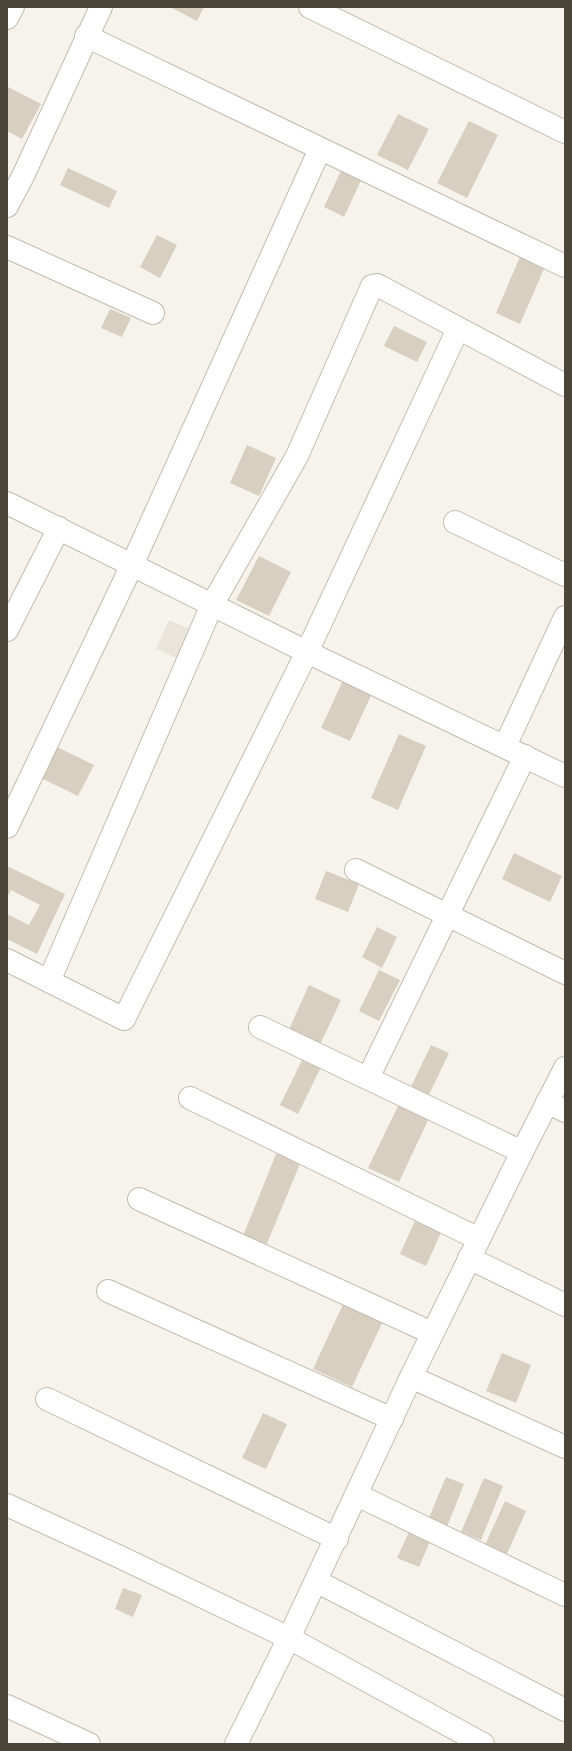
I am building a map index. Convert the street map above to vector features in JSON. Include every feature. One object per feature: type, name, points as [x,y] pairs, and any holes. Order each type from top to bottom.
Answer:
[{"type":"street","points":[[7,18],[13,7]]},
{"type":"street","points":[[7,206],[15,172],[100,7]]},
{"type":"street","points":[[310,7],[565,132]]},
{"type":"street","points":[[86,36],[565,266]]},
{"type":"street","points":[[7,827],[132,565],[320,148]]},
{"type":"street","points":[[7,247],[153,313]]},
{"type":"street","points":[[49,981],[212,604],[297,456],[372,286],[377,285],[381,287],[565,385]]},
{"type":"street","points":[[7,960],[124,1019],[308,652],[458,329]]},
{"type":"street","points":[[7,503],[308,652],[565,776]]},
{"type":"street","points":[[455,522],[565,576]]},
{"type":"street","points":[[7,630],[59,528]]},
{"type":"street","points":[[505,746],[565,617]]},
{"type":"street","points":[[368,1078],[525,756]]},
{"type":"street","points":[[356,870],[565,972]]},
{"type":"street","points":[[260,1027],[522,1152]]},
{"type":"street","points":[[236,1744],[337,1539],[432,1333],[522,1152],[556,1106],[565,1068]]},
{"type":"street","points":[[190,1098],[479,1239]]},
{"type":"street","points":[[139,1199],[432,1333]]},
{"type":"street","points":[[469,1258],[565,1305]]},
{"type":"street","points":[[108,1291],[392,1419]]},
{"type":"street","points":[[411,1377],[565,1447]]},
{"type":"street","points":[[47,1399],[337,1539]]},
{"type":"street","points":[[357,1495],[565,1595]]},
{"type":"street","points":[[7,1506],[120,1557],[289,1638],[483,1744]]},
{"type":"street","points":[[316,1581],[565,1710]]},
{"type":"street","points":[[7,1706],[89,1744]]},
{"type":"shaded area","points":[[169,620],[194,631],[181,660],[156,649]]},
{"type":"building","points":[[170,7],[204,7],[197,21]]},
{"type":"building","points":[[8,87],[41,104],[22,139],[7,131]]},
{"type":"building","points":[[398,114],[429,129],[408,170],[377,155]]},
{"type":"building","points":[[469,121],[498,135],[467,198],[437,183]]},
{"type":"building","points":[[345,162],[365,172],[344,217],[324,207]]},
{"type":"building","points":[[68,168],[117,191],[109,208],[60,185]]},
{"type":"building","points":[[157,235],[177,245],[160,278],[140,267]]},
{"type":"building","points":[[522,252],[547,262],[520,324],[496,313]]},
{"type":"building","points":[[110,309],[131,318],[122,337],[101,328]]},
{"type":"building","points":[[394,326],[427,342],[417,362],[384,346]]},
{"type":"building","points":[[247,445],[276,458],[259,496],[230,483]]},
{"type":"building","points":[[259,556],[291,572],[269,616],[236,600]]},
{"type":"building","points":[[345,676],[374,689],[350,741],[321,728]]},
{"type":"building","points":[[399,734],[426,746],[398,810],[371,798]]},
{"type":"building","points":[[57,747],[94,765],[78,796],[41,778]]},
{"type":"building","points":[[514,853],[562,876],[550,902],[502,879]]},
{"type":"building","points":[[7,866],[65,894],[37,954],[7,939],[7,914],[29,925],[40,905],[11,890],[7,898]]},
{"type":"building","points":[[326,871],[359,884],[348,912],[315,899]]},
{"type":"building","points":[[377,927],[397,937],[382,968],[362,957]]},
{"type":"building","points":[[379,970],[400,980],[379,1021],[359,1011]]},
{"type":"building","points":[[309,985],[341,1000],[317,1051],[286,1036]]},
{"type":"building","points":[[431,1045],[449,1053],[425,1103],[407,1095]]},
{"type":"building","points":[[304,1056],[322,1065],[298,1114],[280,1105]]},
{"type":"building","points":[[400,1102],[430,1116],[399,1182],[368,1168]]},
{"type":"building","points":[[278,1149],[302,1159],[266,1246],[243,1236]]},
{"type":"building","points":[[417,1216],[443,1228],[426,1266],[400,1254]]},
{"type":"building","points":[[345,1300],[384,1319],[352,1387],[313,1369]]},
{"type":"building","points":[[502,1353],[531,1365],[516,1403],[486,1391]]},
{"type":"building","points":[[263,1413],[287,1424],[266,1469],[242,1458]]},
{"type":"building","points":[[446,1477],[464,1484],[447,1527],[428,1520]]},
{"type":"building","points":[[484,1478],[503,1486],[481,1540],[461,1532]]},
{"type":"building","points":[[505,1501],[526,1511],[507,1554],[485,1545]]},
{"type":"building","points":[[410,1530],[431,1539],[419,1567],[397,1558]]},
{"type":"building","points":[[123,1588],[142,1595],[133,1617],[115,1609]]}]
